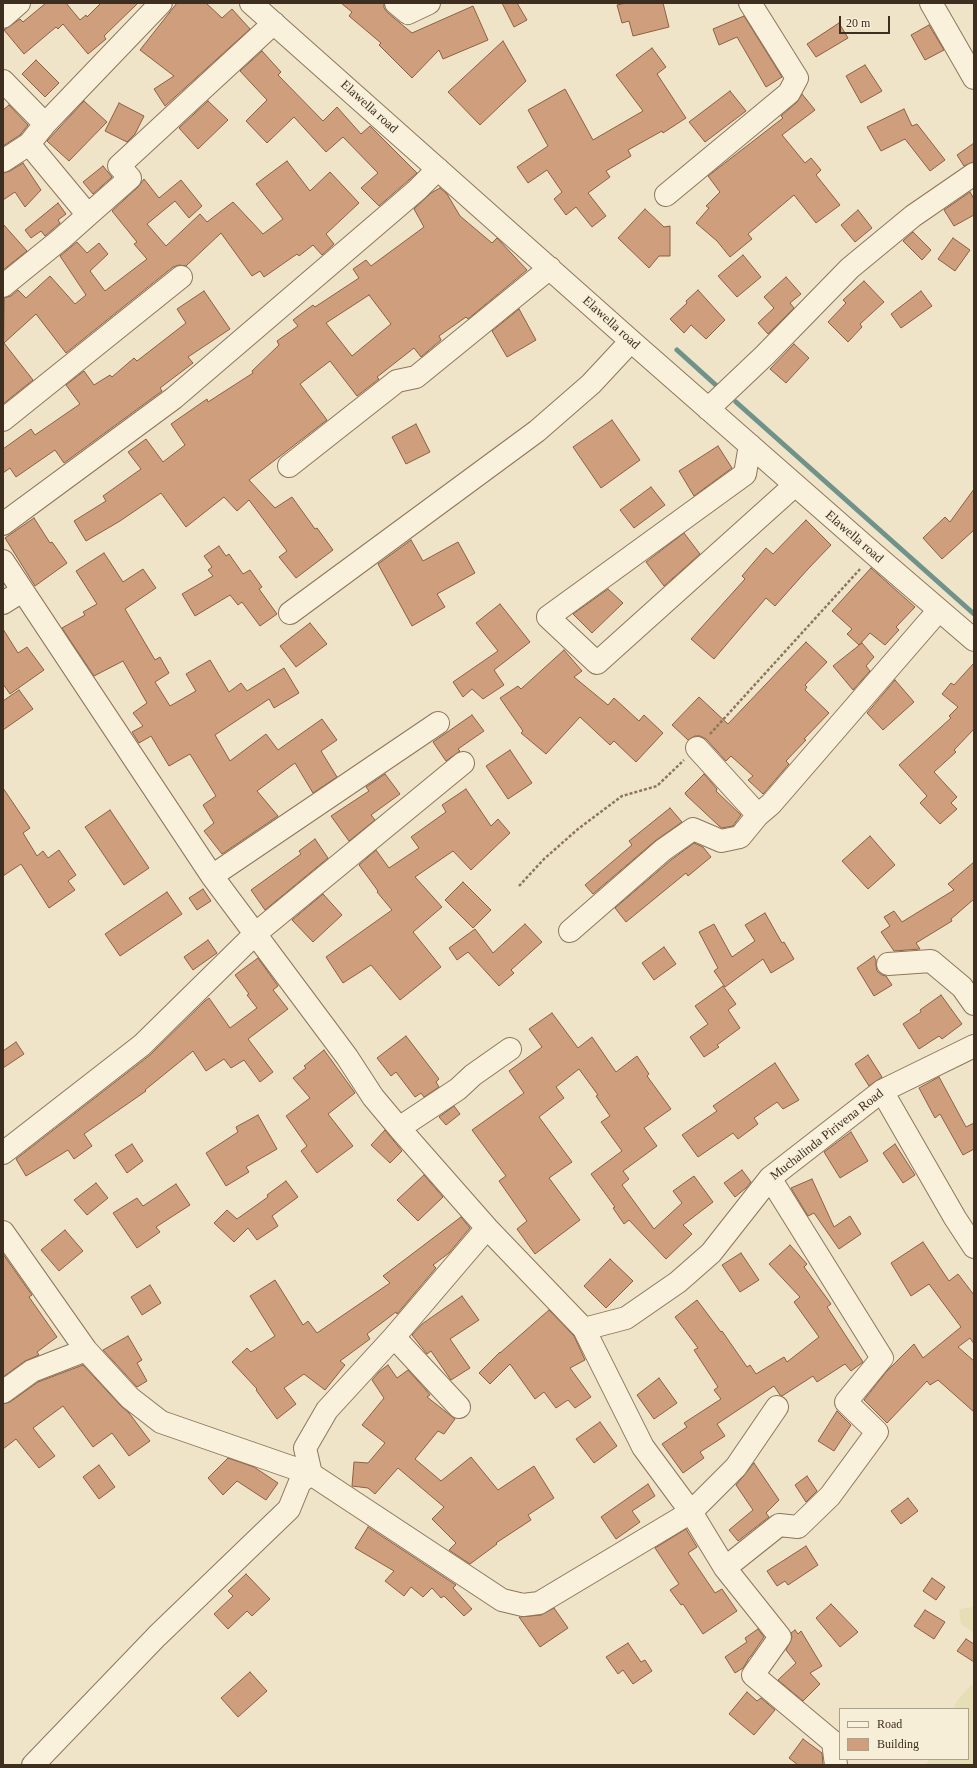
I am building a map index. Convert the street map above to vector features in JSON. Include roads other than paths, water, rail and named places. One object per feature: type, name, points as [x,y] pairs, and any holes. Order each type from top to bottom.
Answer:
[{"type":"street","points":[[3,17],[19,3]]},
{"type":"street","points":[[3,161],[29,144],[45,124],[161,3]]},
{"type":"street","name":"Elawella road","points":[[250,3],[708,409],[974,640]]},
{"type":"street","points":[[396,3],[408,13],[429,3]]},
{"type":"street","points":[[666,195],[789,93],[797,78],[750,3]]},
{"type":"street","points":[[931,3],[974,78]]},
{"type":"street","points":[[3,286],[61,239],[130,178],[119,166],[274,23]]},
{"type":"street","points":[[3,81],[45,124]]},
{"type":"street","points":[[29,144],[88,214]]},
{"type":"street","points":[[3,524],[174,398],[417,190],[438,169]]},
{"type":"street","points":[[708,409],[765,355],[850,268],[913,216],[974,174]]},
{"type":"street","points":[[289,466],[397,380],[416,377],[550,268]]},
{"type":"street","points":[[3,420],[181,277]]},
{"type":"street","points":[[290,613],[537,431],[591,384],[631,341]]},
{"type":"street","points":[[750,445],[745,474],[548,617],[597,663],[795,485]]},
{"type":"street","points":[[3,561],[212,876],[347,1057],[373,1097],[488,1228],[584,1329],[643,1446],[691,1512],[725,1568],[780,1637],[753,1675],[833,1742],[836,1765]]},
{"type":"street","points":[[3,604],[22,591]]},
{"type":"street","points":[[570,931],[663,850],[693,829],[721,841],[740,837],[758,814],[771,804],[939,610]]},
{"type":"street","points":[[212,876],[438,723]]},
{"type":"street","points":[[697,748],[758,814]]},
{"type":"street","points":[[3,1153],[142,1045],[254,934],[463,763]]},
{"type":"street","points":[[888,964],[931,961],[962,987],[974,1004]]},
{"type":"street","name":"Muchalinda Pirivena Road","points":[[584,1329],[626,1318],[678,1282],[711,1253],[770,1178],[882,1091],[974,1046]]},
{"type":"street","points":[[399,1128],[458,1089],[473,1075],[510,1049]]},
{"type":"street","points":[[882,1091],[971,1238]]},
{"type":"street","points":[[725,1568],[779,1525],[798,1527],[830,1496],[877,1432],[846,1402],[882,1358],[770,1178]]},
{"type":"street","points":[[311,1474],[305,1448],[327,1410],[394,1337],[488,1228]]},
{"type":"street","points":[[3,1232],[86,1350],[130,1398],[161,1422],[311,1474],[502,1600],[522,1605],[539,1602],[691,1512],[736,1467],[777,1407]]},
{"type":"street","points":[[394,1337],[459,1407]]},
{"type":"street","points":[[3,1392],[32,1371],[86,1350]]},
{"type":"street","points":[[33,1765],[157,1636],[289,1509],[300,1482],[311,1474]]},
{"type":"waterway","points":[[677,350],[718,387]]},
{"type":"waterway","points":[[736,402],[974,614]]}]
